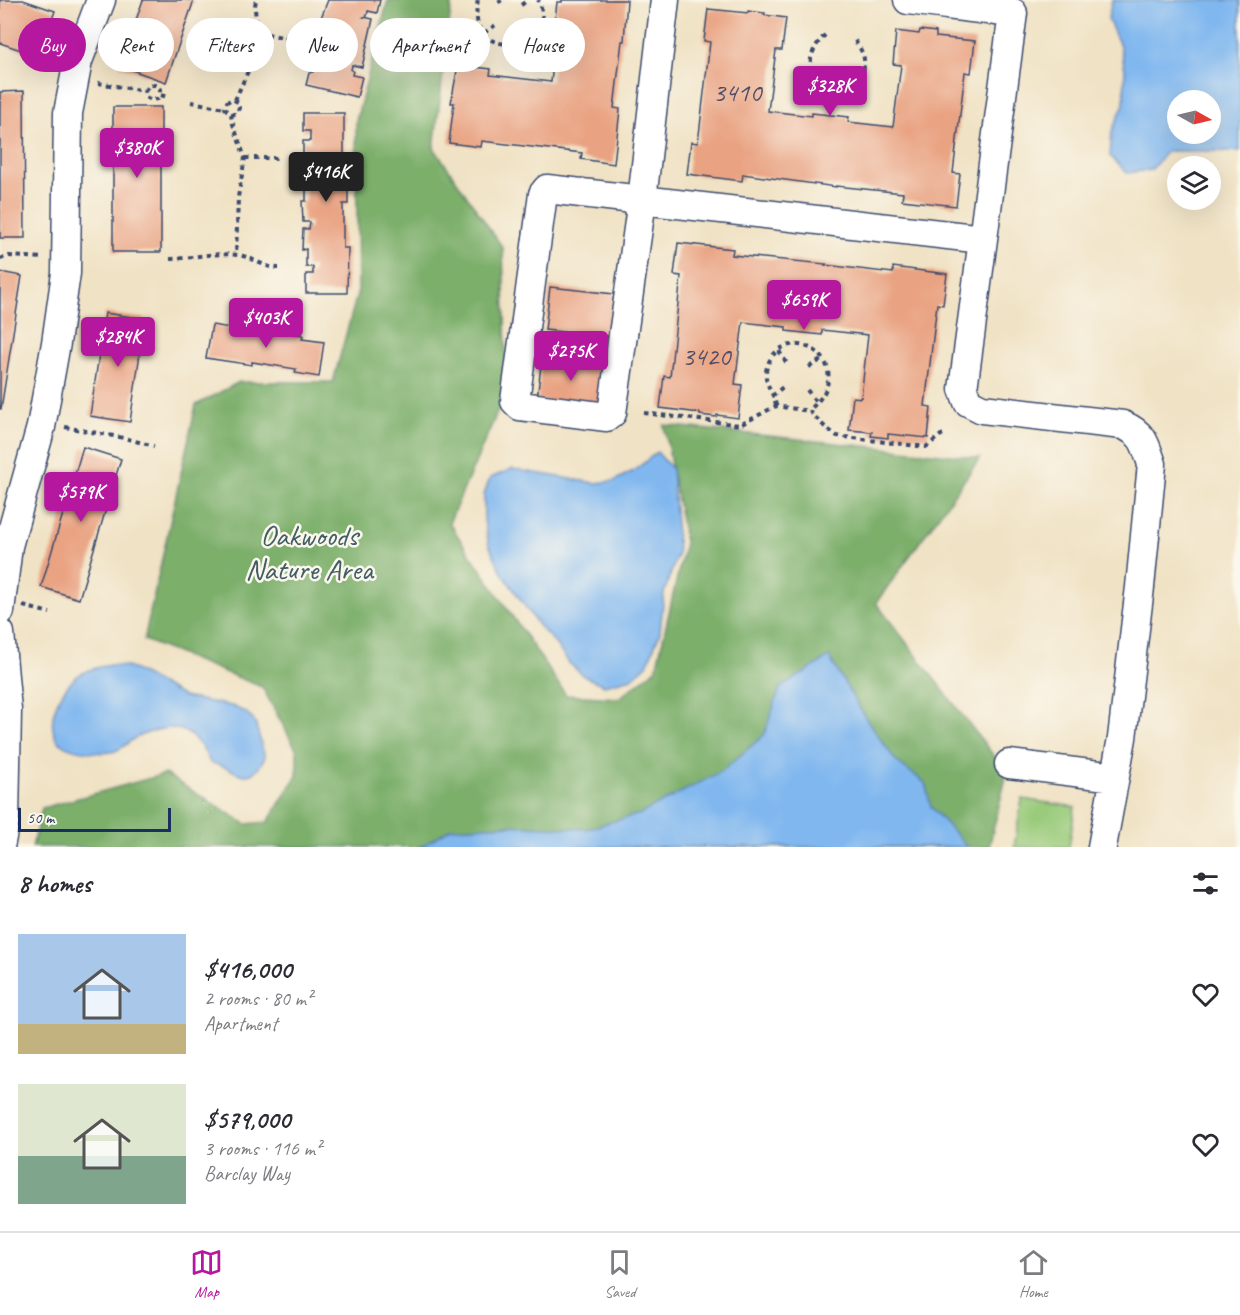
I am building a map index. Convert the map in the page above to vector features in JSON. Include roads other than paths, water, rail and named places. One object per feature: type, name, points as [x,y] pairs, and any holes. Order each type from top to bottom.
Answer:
[{"type":"street","points":[[665,0],[642,200],[612,413],[608,417],[517,404],[515,401],[544,191],[547,189],[642,200],[983,239]]},
{"type":"street","points":[[908,0],[948,3],[1013,13],[963,389],[968,402],[982,409],[1123,425],[1137,431],[1145,444],[1152,464],[1137,610],[1115,777],[1102,847]]},
{"type":"street","points":[[10,609],[8,546],[41,427],[57,343],[66,273],[68,113],[78,61],[100,2]]},
{"type":"street","points":[[0,633],[7,710],[5,821],[0,847]]},
{"type":"street","points":[[1009,764],[1115,777]]},
{"type":"water","points":[[1112,0],[1240,0],[1240,151],[1167,151],[1151,170],[1127,173],[1110,156],[1112,131],[1124,104],[1125,69],[1120,46],[1108,19]]},
{"type":"water","points":[[657,452],[672,469],[678,553],[664,593],[660,632],[647,665],[632,678],[604,685],[585,677],[569,663],[538,625],[502,573],[489,545],[484,521],[484,495],[490,478],[512,469],[595,483],[614,481],[635,470]]},
{"type":"water","points":[[829,657],[865,717],[896,761],[925,783],[931,807],[967,847],[420,847],[451,828],[507,825],[586,829],[640,814],[722,771],[764,735],[780,688]]},
{"type":"water","points":[[111,665],[135,670],[184,697],[232,706],[247,713],[255,722],[265,757],[259,767],[247,775],[210,763],[204,751],[190,735],[171,728],[138,736],[112,752],[81,751],[65,746],[56,738],[53,730],[53,715],[59,699],[73,680],[81,674]]},
{"type":"park label","name":"Oakwoods Nature Area","points":[[309,552]]}]
